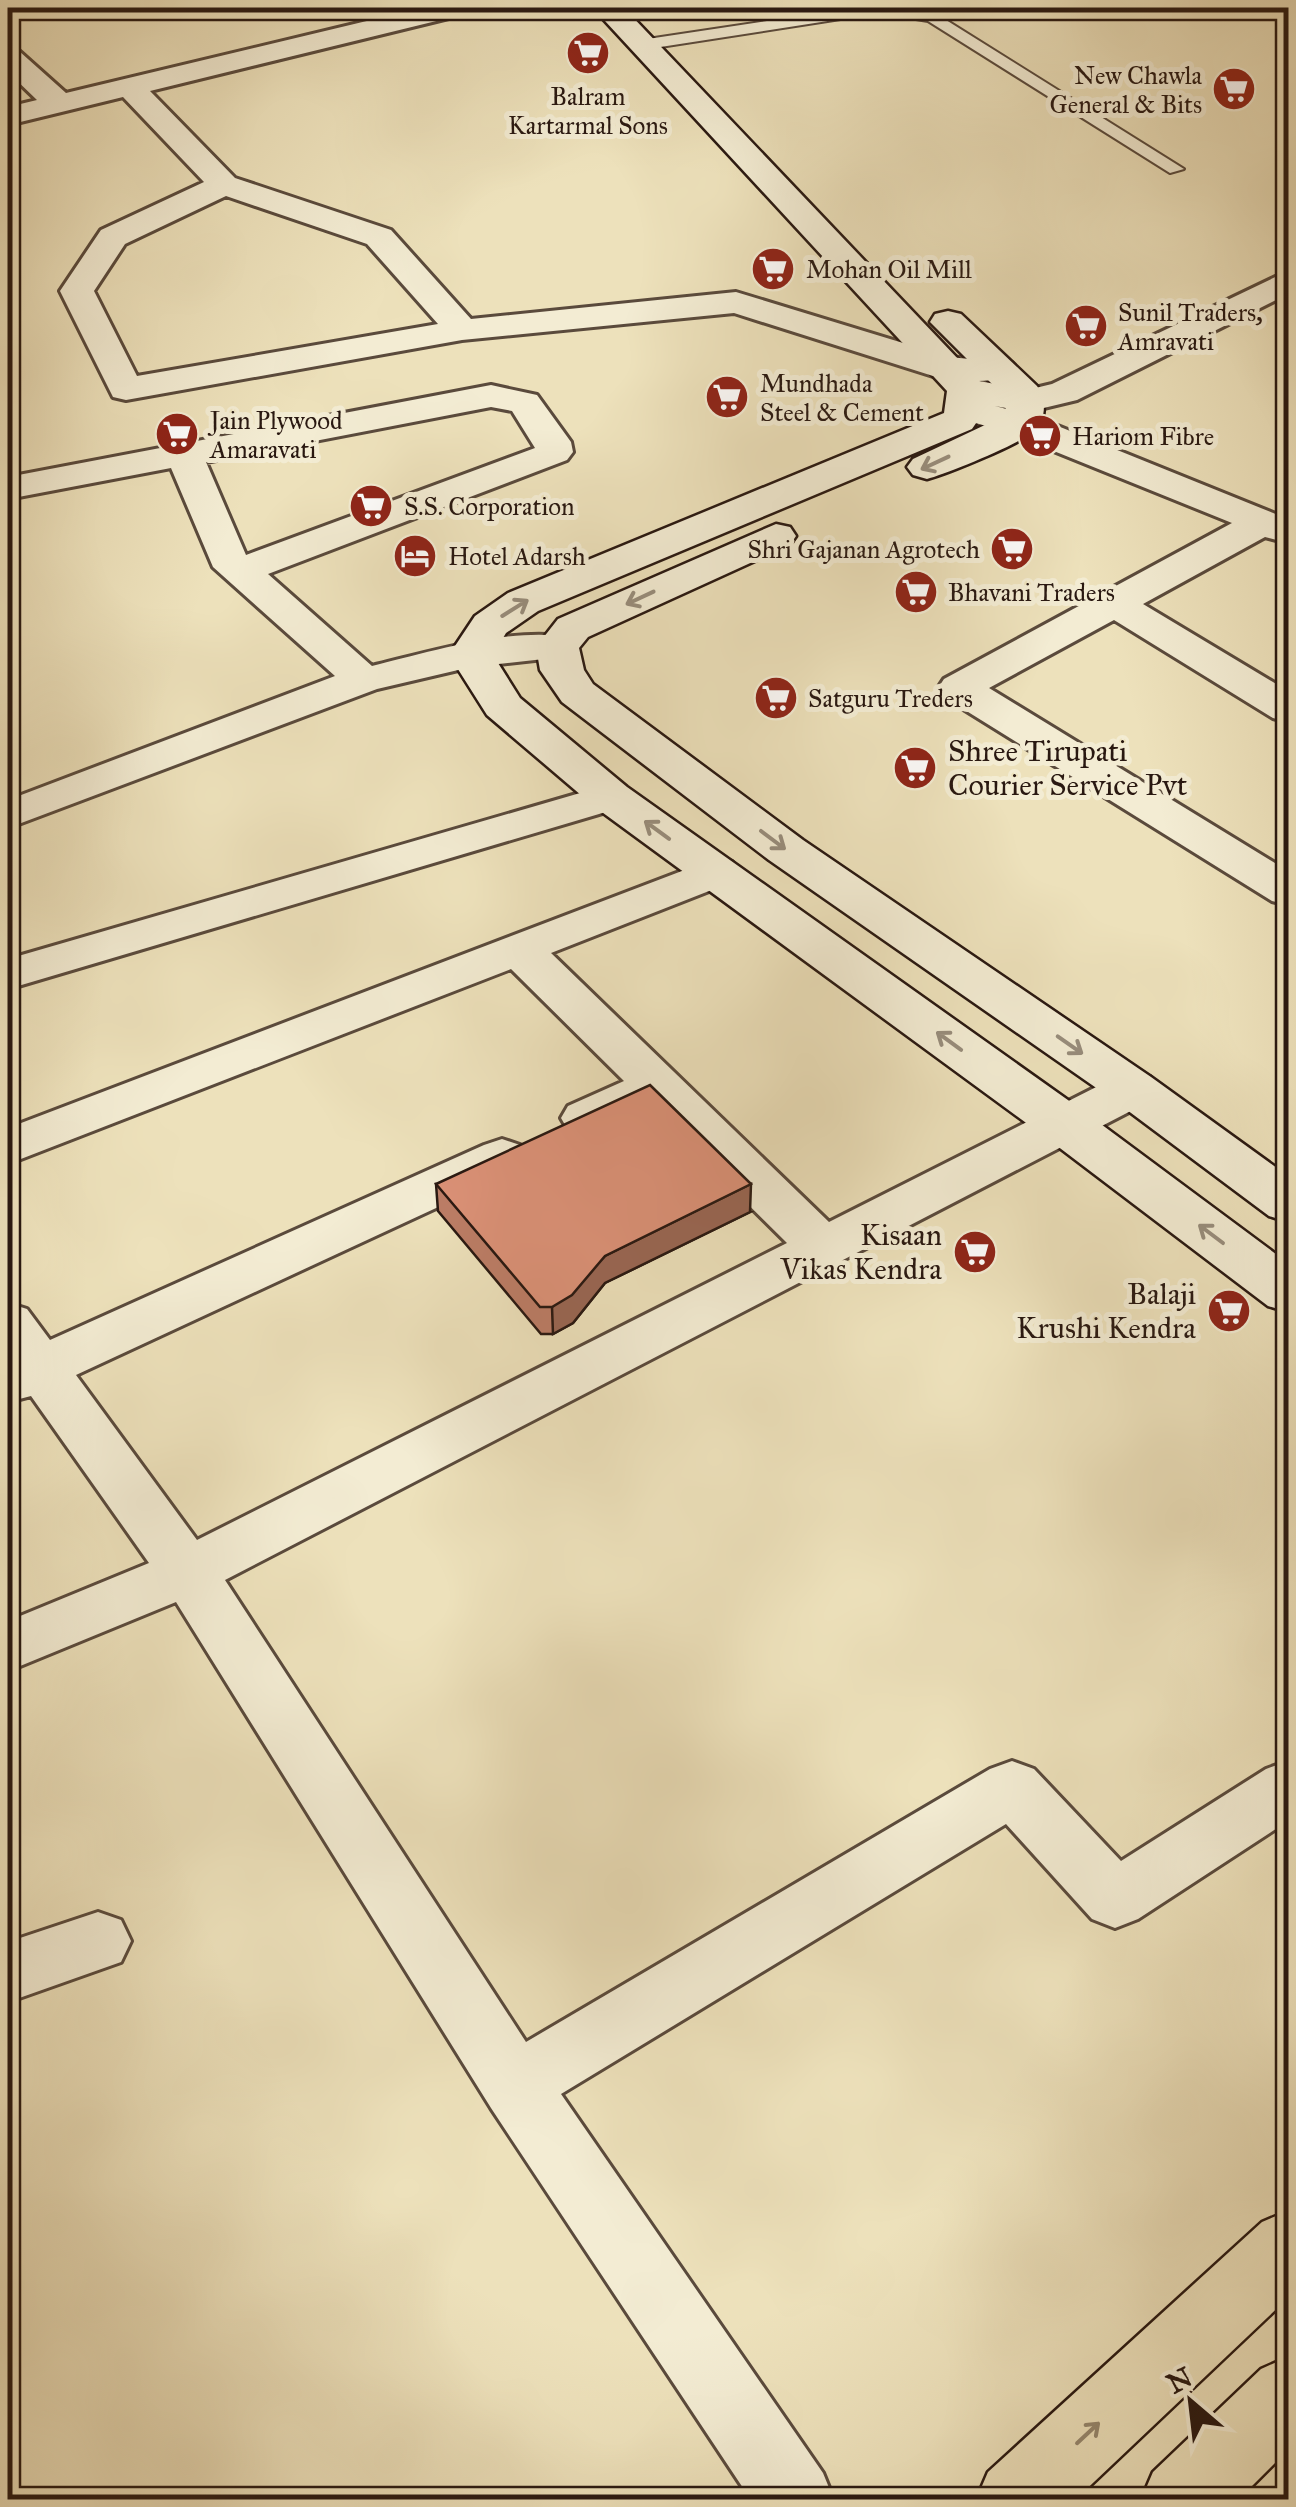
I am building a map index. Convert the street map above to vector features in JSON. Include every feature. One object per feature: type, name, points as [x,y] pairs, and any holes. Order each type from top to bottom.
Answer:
[{"type":"main road","points":[[1016,2500],[1288,2248]]},
{"type":"main road","points":[[1181,2500],[1288,2396]]},
{"type":"street","points":[[8,116],[456,8]]},
{"type":"street","points":[[608,8],[662,30],[987,394]]},
{"type":"street","points":[[8,57],[59,103]]},
{"type":"street","points":[[129,86],[224,185],[379,237],[462,330]]},
{"type":"street","points":[[224,185],[113,237],[77,292],[126,389],[462,330],[736,302],[987,394],[1277,527]]},
{"type":"street","points":[[8,816],[364,680],[470,655],[556,647],[572,628],[987,394],[1064,392],[1288,281]]},
{"type":"street","points":[[470,655],[490,625],[523,602],[958,421],[987,394]]},
{"type":"street","points":[[8,488],[491,396],[524,403],[552,442],[554,452],[540,460],[241,571]]},
{"type":"street","points":[[183,452],[228,559],[364,680]]},
{"type":"street","points":[[1277,527],[1116,604],[958,688],[1288,890]]},
{"type":"street","points":[[1116,604],[1288,709]]},
{"type":"street","points":[[556,647],[562,670],[577,692],[786,850],[1133,1088],[1288,1202]]},
{"type":"street","points":[[470,655],[503,706],[610,797],[1064,1123],[1288,1292]]},
{"type":"street","points":[[8,974],[610,797]]},
{"type":"street","points":[[8,1147],[716,872]]},
{"type":"street","points":[[519,949],[821,1245]]},
{"type":"street","points":[[658,1085],[19,1358],[188,1572],[515,2085],[796,2500]]},
{"type":"street","points":[[8,1647],[188,1572],[1133,1088]]},
{"type":"street","points":[[515,2085],[1012,1788],[1115,1899],[1288,1788]]},
{"type":"street","points":[[8,1972],[98,1941]]},
{"type":"lane","points":[[662,30],[879,8],[914,12],[932,18],[1176,169]]},
{"type":"building","points":[[650,1085],[751,1184],[605,1256],[572,1295],[552,1307],[540,1307],[436,1184]]},
{"type":"place","name":"Balram Kartarmal Sons","points":[[588,53]]},
{"type":"place","name":"New Chawla General & Bits","points":[[1234,89]]},
{"type":"place","name":"Mohan Oil Mill","points":[[773,269]]},
{"type":"place","name":"Sunil Traders, Amravati","points":[[1086,326]]},
{"type":"place","name":"Mundhada Steel & Cement","points":[[727,397]]},
{"type":"place","name":"Jain Plywood Amaravati","points":[[177,434]]},
{"type":"place","name":"Hariom Fibre","points":[[1040,436]]},
{"type":"place","name":"S.S. Corporation","points":[[371,506]]},
{"type":"place","name":"Shri Gajanan Agrotech","points":[[1012,549]]},
{"type":"place","name":"Hotel Adarsh","points":[[415,556]]},
{"type":"place","name":"Bhavani Traders","points":[[916,592]]},
{"type":"place","name":"Satguru Treders","points":[[776,698]]},
{"type":"place","name":"Shree Tirupati Courier Service Pvt","points":[[915,768]]},
{"type":"place","name":"Kisaan Vikas Kendra","points":[[975,1252]]},
{"type":"place","name":"Balaji Krushi Kendra","points":[[1229,1311]]}]
